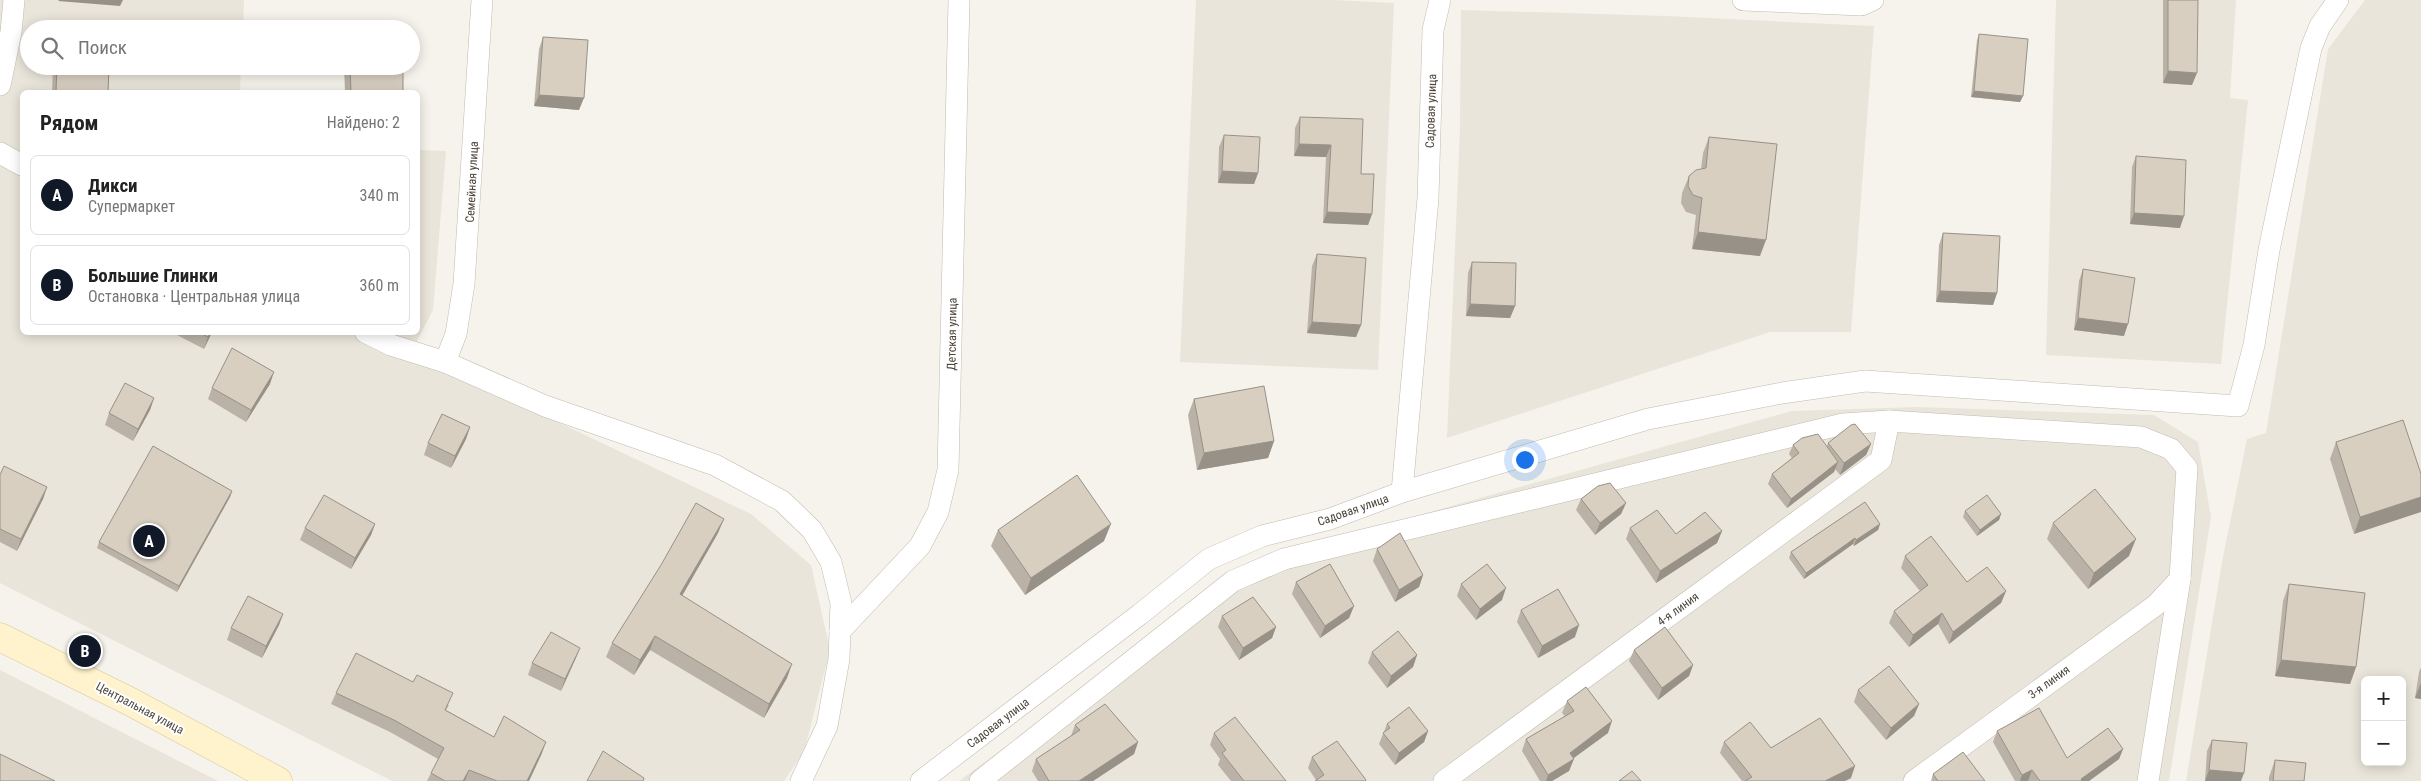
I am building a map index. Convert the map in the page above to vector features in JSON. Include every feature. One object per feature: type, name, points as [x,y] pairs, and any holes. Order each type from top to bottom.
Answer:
[{"type":"main road","name":"Центральная улица","points":[[0,637],[131,702],[278,781]]},
{"type":"street","points":[[0,85],[11,32],[14,0]]},
{"type":"street","name":"Семейная улица","points":[[445,362],[456,334],[465,276],[482,0]]},
{"type":"street","name":"Детская улица","points":[[840,631],[920,546],[938,512],[948,470],[959,0]]},
{"type":"street","name":"Садовая улица","points":[[921,781],[1210,559],[1262,536],[1330,519],[1402,492],[1428,198],[1433,30],[1440,0]]},
{"type":"street","points":[[1743,0],[1861,5],[1873,0]]},
{"type":"street","points":[[1402,492],[1648,419],[1782,393],[1865,382],[2238,406],[2254,345],[2269,250],[2311,48],[2320,26],[2338,0]]},
{"type":"street","points":[[0,153],[20,164]]},
{"type":"street","points":[[371,335],[391,345],[445,362],[545,406],[715,465],[782,501],[812,530],[831,562],[841,603],[839,659],[827,726],[801,781]]},
{"type":"street","points":[[980,781],[1233,581],[1284,559],[1843,424],[1889,422],[2141,437],[2172,449],[2187,468],[2180,579],[2148,781]]},
{"type":"street","name":"4-я линия","points":[[1444,781],[1881,460],[1889,422]]},
{"type":"street","name":"3-я линия","points":[[1914,781],[2156,605],[2180,579]]},
{"type":"shaded area","points":[[0,0],[244,0],[243,20],[20,20],[20,75],[241,75],[240,90],[20,90],[20,335],[420,335],[411,352],[751,514],[811,565],[830,650],[804,752],[784,781],[392,781],[0,583]]},
{"type":"shaded area","points":[[1196,0],[1334,0],[1394,3],[1378,370],[1180,362]]},
{"type":"shaded area","points":[[2056,0],[2236,0],[2230,98],[2248,100],[2221,364],[2046,355]]},
{"type":"shaded area","points":[[2365,0],[2421,0],[2421,781],[2186,781],[2222,562],[2247,439],[2266,433],[2328,49]]},
{"type":"shaded area","points":[[1461,10],[1666,16],[1874,26],[1851,332],[1770,332],[1447,438],[1460,129]]},
{"type":"shaded area","points":[[420,150],[446,151],[433,310],[420,335]]},
{"type":"shaded area","points":[[1917,407],[2154,415],[2198,442],[2211,517],[2169,781],[959,781],[1233,577],[1294,550],[1792,411]]},
{"type":"shaded area","points":[[0,670],[218,781],[0,781]]},
{"type":"building","points":[[2168,0],[2198,0],[2197,73],[2168,71]]},
{"type":"building","points":[[1979,34],[2028,39],[2023,96],[1974,91]]},
{"type":"building","points":[[543,37],[588,40],[584,98],[539,95]]},
{"type":"building","points":[[57,75],[109,75],[108,90],[56,90]]},
{"type":"building","points":[[350,75],[403,75],[403,90],[351,90]]},
{"type":"building","points":[[1300,117],[1363,119],[1361,174],[1374,174],[1372,214],[1327,212],[1331,145],[1299,144]]},
{"type":"building","points":[[1224,135],[1260,137],[1258,173],[1222,171]]},
{"type":"building","points":[[1709,137],[1777,144],[1766,240],[1698,232],[1702,198],[1693,195],[1688,186],[1689,176],[1696,170],[1706,168]]},
{"type":"building","points":[[2136,156],[2186,160],[2184,216],[2134,213]]},
{"type":"building","points":[[1943,233],[2000,236],[1997,293],[1940,291]]},
{"type":"building","points":[[1317,254],[1366,258],[1361,325],[1312,322]]},
{"type":"building","points":[[1472,262],[1516,263],[1515,306],[1470,304]]},
{"type":"building","points":[[2083,269],[2135,278],[2128,324],[2078,318]]},
{"type":"building","points":[[232,348],[274,372],[251,410],[212,388]]},
{"type":"building","points":[[125,383],[154,398],[138,429],[109,413]]},
{"type":"building","points":[[1264,386],[1274,441],[1204,453],[1194,399]]},
{"type":"building","points":[[442,414],[470,427],[455,456],[428,443]]},
{"type":"building","points":[[2403,420],[2421,474],[2421,497],[2360,517],[2336,442]]},
{"type":"building","points":[[1855,424],[1871,444],[1844,463],[1828,443]]},
{"type":"building","points":[[1818,434],[1838,462],[1791,499],[1772,474],[1799,453],[1793,445],[1802,438]]},
{"type":"building","points":[[153,446],[232,491],[179,586],[99,542]]},
{"type":"building","points":[[4,466],[47,487],[21,539],[0,529],[0,475]]},
{"type":"building","points":[[1077,475],[1111,524],[1031,578],[998,530]]},
{"type":"building","points":[[1610,483],[1626,503],[1600,523],[1581,499],[1598,486]]},
{"type":"building","points":[[2095,489],[2136,539],[2094,573],[2053,523]]},
{"type":"building","points":[[324,495],[375,524],[355,558],[305,528]]},
{"type":"building","points":[[1987,495],[2001,514],[1980,530],[1965,511]]},
{"type":"building","points":[[1865,502],[1880,524],[1856,540],[1855,538],[1806,573],[1791,552]]},
{"type":"building","points":[[696,503],[724,519],[680,594],[792,664],[769,704],[655,636],[640,660],[612,643],[661,565]]},
{"type":"building","points":[[1657,510],[1676,534],[1705,512],[1722,531],[1660,571],[1630,528]]},
{"type":"building","points":[[1400,533],[1423,575],[1399,590],[1377,549]]},
{"type":"building","points":[[1931,536],[1967,582],[1987,567],[2006,591],[1953,632],[1942,613],[1913,635],[1894,611],[1928,585],[1905,556]]},
{"type":"building","points":[[1330,564],[1354,606],[1325,626],[1296,582]]},
{"type":"building","points":[[1487,564],[1506,588],[1480,609],[1461,584]]},
{"type":"building","points":[[2289,584],[2365,593],[2356,667],[2281,660]]},
{"type":"building","points":[[1558,589],[1579,625],[1542,646],[1521,610]]},
{"type":"building","points":[[248,596],[283,614],[266,646],[231,628]]},
{"type":"building","points":[[1253,597],[1276,627],[1243,648],[1222,616]]},
{"type":"building","points":[[1665,627],[1693,665],[1662,688],[1634,650]]},
{"type":"building","points":[[1398,631],[1417,655],[1391,676],[1372,652]]},
{"type":"building","points":[[551,632],[580,648],[565,679],[532,663]]},
{"type":"building","points":[[356,653],[413,682],[417,675],[453,693],[445,710],[494,737],[504,716],[546,742],[527,781],[497,781],[469,770],[463,781],[445,781],[431,773],[444,748],[394,720],[336,693]]},
{"type":"building","points":[[1889,666],[1919,704],[1891,728],[1858,690]]},
{"type":"building","points":[[1586,687],[1612,721],[1570,753],[1574,759],[1548,775],[1526,739],[1574,711],[1567,701]]},
{"type":"building","points":[[1105,704],[1138,742],[1079,781],[1049,781],[1036,759],[1080,730],[1075,725]]},
{"type":"building","points":[[1409,707],[1428,731],[1399,753],[1383,733],[1390,728],[1387,724]]},
{"type":"building","points":[[2039,708],[2067,758],[2108,728],[2123,749],[2081,779],[2082,781],[2040,781],[2032,770],[2022,775],[1997,731]]},
{"type":"building","points":[[1235,717],[1286,781],[1244,781],[1222,753],[1226,750],[1214,733]]},
{"type":"building","points":[[1820,718],[1855,766],[1825,781],[1745,781],[1752,777],[1724,742],[1750,722],[1771,748]]},
{"type":"building","points":[[2212,740],[2247,743],[2244,773],[2209,770]]},
{"type":"building","points":[[1337,741],[1365,781],[1315,781],[1324,775],[1312,757]]},
{"type":"building","points":[[603,751],[644,778],[643,781],[587,781]]},
{"type":"building","points":[[1963,752],[1985,781],[1938,781],[1933,774]]},
{"type":"building","points":[[0,754],[55,781],[0,781]]},
{"type":"building","points":[[2275,760],[2306,763],[2304,781],[2273,781]]},
{"type":"building","points":[[1632,771],[1641,781],[1619,781]]},
{"type":"place","name":"Дикси","points":[[149,541]]},
{"type":"place","name":"Большие Глинки","points":[[85,651]]}]
